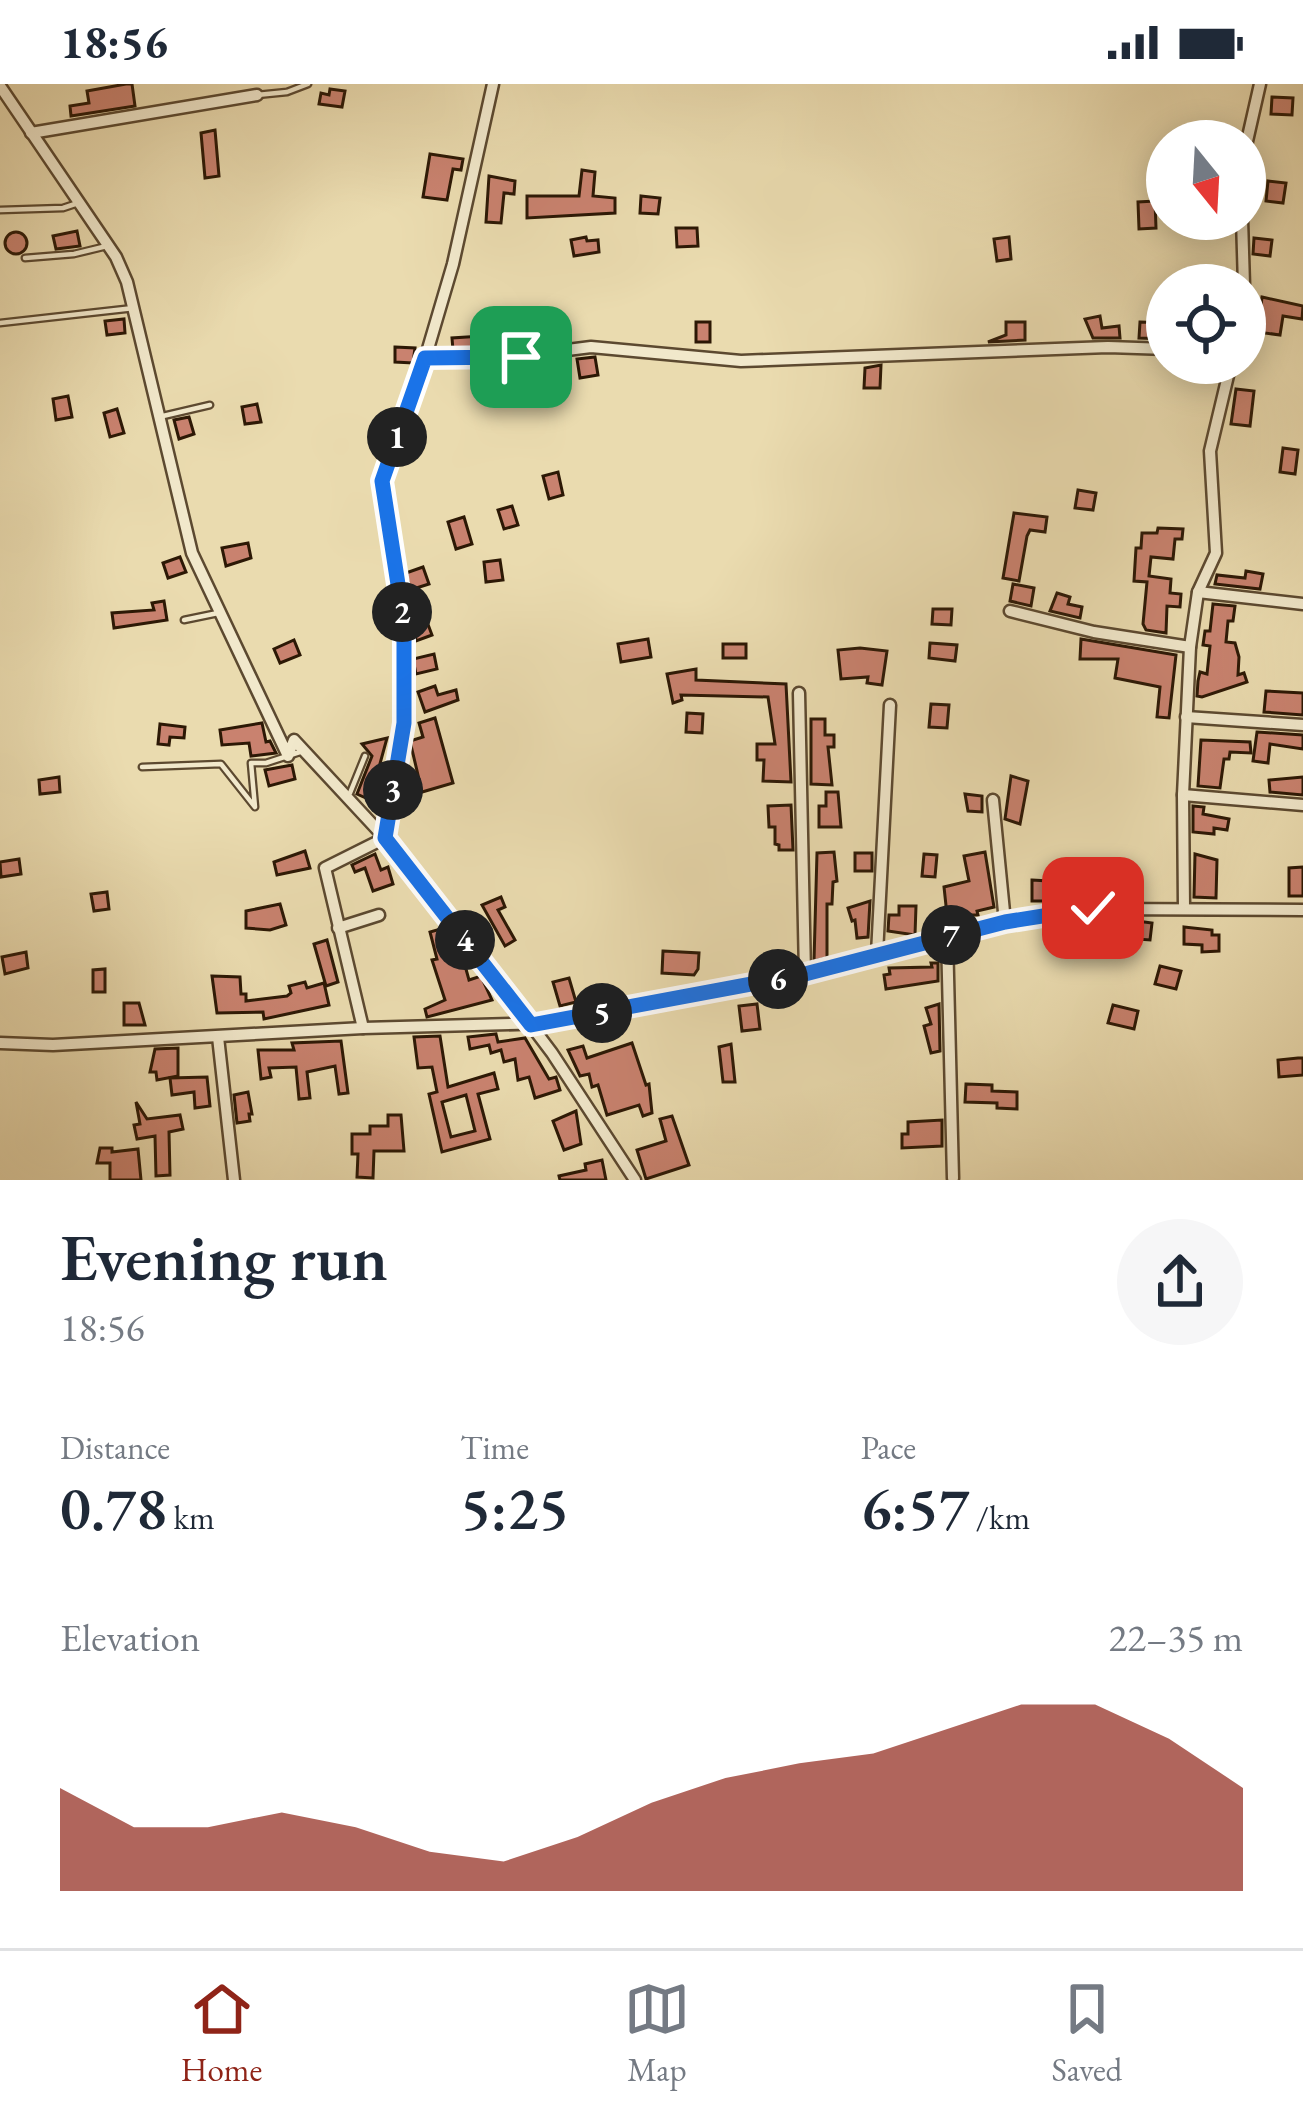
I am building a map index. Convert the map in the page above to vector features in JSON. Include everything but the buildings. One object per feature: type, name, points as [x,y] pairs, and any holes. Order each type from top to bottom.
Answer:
[{"type":"street","points":[[385,838],[404,723],[404,623],[382,481],[453,264],[493,84]]},
{"type":"street","points":[[1252,120],[1260,84]]},
{"type":"street","points":[[0,86],[107,245],[127,283],[192,553],[288,756],[294,740],[385,838],[531,1025],[635,1180]]},
{"type":"street","points":[[31,133],[257,95]]},
{"type":"street","points":[[425,358],[488,360],[591,347],[742,362],[1146,348]]},
{"type":"street","points":[[1184,907],[1190,647],[1198,592],[1216,553],[1210,451],[1226,384]]},
{"type":"street","points":[[1198,592],[1303,604]]},
{"type":"street","points":[[1010,611],[1094,632],[1190,647]]},
{"type":"street","points":[[799,693],[805,974]]},
{"type":"street","points":[[877,954],[890,705]]},
{"type":"street","points":[[1186,717],[1303,725]]},
{"type":"street","points":[[1183,795],[1303,805]]},
{"type":"street","points":[[993,800],[1005,922]]},
{"type":"street","points":[[363,1028],[325,868],[385,838]]},
{"type":"street","points":[[0,1043],[53,1045],[363,1028],[531,1025],[805,974],[1005,922],[1093,908],[1303,910]]},
{"type":"street","points":[[338,928],[380,915]]},
{"type":"street","points":[[947,936],[953,1178]]},
{"type":"street","points":[[218,1037],[234,1180]]},
{"type":"lane","points":[[257,95],[308,84]]},
{"type":"lane","points":[[0,209],[63,208],[79,203]]},
{"type":"lane","points":[[26,258],[74,254],[107,245]]},
{"type":"lane","points":[[0,323],[134,308]]},
{"type":"lane","points":[[159,416],[210,405]]},
{"type":"lane","points":[[184,620],[218,613]]},
{"type":"lane","points":[[142,767],[220,764],[256,807],[251,763],[303,751]]},
{"type":"lane","points":[[347,798],[365,756]]},
{"type":"route","points":[[521,357],[425,358],[382,481],[404,623],[404,723],[385,838],[531,1025],[805,974],[1005,922],[1093,908]]}]
